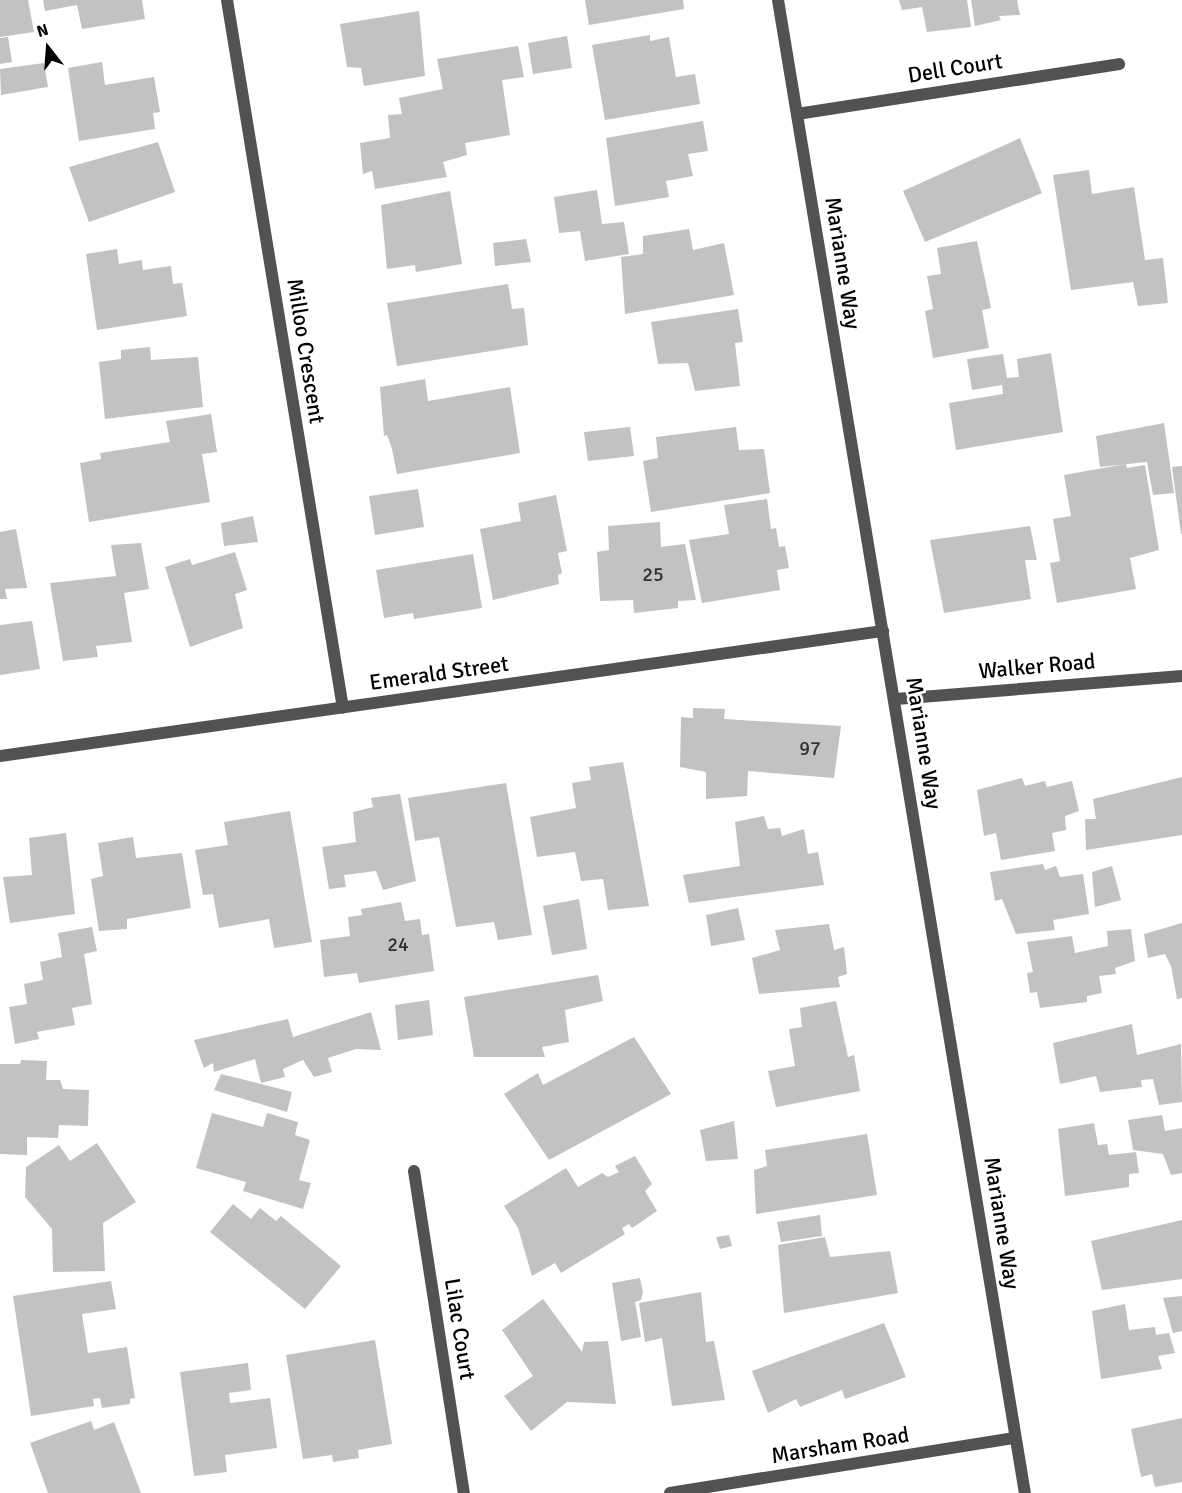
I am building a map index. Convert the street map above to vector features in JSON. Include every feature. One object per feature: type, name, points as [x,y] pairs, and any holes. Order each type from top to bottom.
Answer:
[{"type":"street","name":"Milloo Crescent","points":[[227,0],[343,708]]},
{"type":"street","name":"Marianne Way","points":[[778,0],[896,699],[1025,1493]]},
{"type":"street","name":"Dell Court","points":[[797,114],[1119,64]]},
{"type":"street","name":"Emerald Street","points":[[0,756],[883,631]]},
{"type":"street","name":"Walker Road","points":[[896,699],[1182,676]]},
{"type":"street","name":"Lilac Court","points":[[414,1171],[464,1493]]},
{"type":"street","name":"Marsham Road","points":[[670,1493],[1015,1438]]},
{"type":"building","points":[[0,0],[28,0],[34,32],[0,37]]},
{"type":"building","points":[[43,0],[142,0],[145,19],[82,29],[77,5],[45,11]]},
{"type":"building","points":[[585,0],[683,0],[684,9],[589,25]]},
{"type":"building","points":[[899,0],[967,0],[971,27],[927,32],[922,7],[902,10]]},
{"type":"building","points":[[971,0],[1017,0],[1020,15],[999,16],[1001,20],[975,26]]},
{"type":"building","points":[[419,11],[425,76],[364,86],[361,68],[347,67],[340,24]]},
{"type":"building","points":[[650,35],[650,41],[669,37],[676,77],[695,74],[700,104],[605,120],[592,45]]},
{"type":"building","points":[[567,36],[572,68],[533,74],[528,43]]},
{"type":"building","points":[[8,37],[12,62],[0,64],[0,38]]},
{"type":"building","points":[[518,46],[524,77],[502,80],[510,135],[465,143],[467,155],[443,162],[447,177],[375,189],[372,171],[363,174],[360,143],[390,138],[388,115],[402,114],[399,98],[443,89],[437,59]]},
{"type":"building","points":[[102,62],[105,85],[154,77],[160,112],[153,113],[155,129],[79,141],[68,68]]},
{"type":"building","points":[[44,63],[48,87],[1,95],[0,69]]},
{"type":"building","points":[[703,121],[708,151],[688,154],[693,176],[666,181],[669,197],[615,206],[606,138]]},
{"type":"building","points":[[1020,138],[1042,193],[925,242],[903,191]]},
{"type":"building","points":[[158,142],[175,192],[89,222],[69,167]]},
{"type":"building","points":[[1089,170],[1092,194],[1134,187],[1145,260],[1163,258],[1168,303],[1138,306],[1133,282],[1071,290],[1053,175]]},
{"type":"building","points":[[597,190],[602,224],[624,222],[629,254],[585,261],[580,231],[559,233],[554,197]]},
{"type":"building","points":[[450,191],[462,264],[416,272],[415,265],[387,269],[381,205]]},
{"type":"building","points":[[689,229],[693,250],[724,243],[734,295],[625,314],[621,257],[643,254],[643,236]]},
{"type":"building","points":[[526,239],[531,262],[495,266],[493,243]]},
{"type":"building","points":[[977,241],[991,308],[982,310],[989,348],[933,358],[925,311],[933,309],[927,276],[941,274],[937,248]]},
{"type":"building","points":[[117,249],[119,264],[142,260],[143,270],[171,266],[173,284],[182,283],[187,316],[97,330],[86,254]]},
{"type":"building","points":[[508,284],[512,309],[524,308],[528,345],[397,366],[387,303]]},
{"type":"building","points":[[738,309],[743,342],[735,343],[740,386],[695,391],[688,363],[658,364],[651,322]]},
{"type":"building","points":[[150,347],[151,360],[198,357],[203,407],[105,419],[99,362],[121,359],[121,350]]},
{"type":"building","points":[[1051,353],[1063,432],[956,450],[949,403],[1003,394],[1002,385],[972,390],[967,359],[1003,354],[1007,378],[1019,377],[1017,359]]},
{"type":"building","points":[[425,379],[428,401],[510,387],[520,453],[397,474],[392,449],[387,435],[384,436],[380,387]]},
{"type":"building","points":[[211,414],[217,452],[202,454],[210,502],[89,522],[80,463],[101,459],[100,453],[170,442],[166,421]]},
{"type":"building","points":[[1164,423],[1174,493],[1153,495],[1147,462],[1100,467],[1096,436]]},
{"type":"building","points":[[630,427],[634,456],[588,461],[584,432]]},
{"type":"building","points":[[736,427],[739,450],[764,449],[770,493],[651,512],[643,461],[658,458],[656,437]]},
{"type":"building","points":[[1126,464],[1127,468],[1145,465],[1159,550],[1130,558],[1136,589],[1057,603],[1050,563],[1060,561],[1053,519],[1071,516],[1064,475]]},
{"type":"building","points":[[1182,466],[1182,534],[1181,534],[1172,467]]},
{"type":"building","points":[[418,489],[424,527],[375,535],[369,496]]},
{"type":"building","points":[[556,495],[567,551],[558,553],[562,573],[558,575],[559,584],[493,600],[480,529],[521,521],[518,503]]},
{"type":"building","points":[[767,499],[771,529],[776,528],[779,547],[785,546],[789,568],[777,570],[780,590],[702,603],[689,540],[729,534],[724,505]]},
{"type":"building","points":[[253,516],[258,542],[224,546],[221,523]]},
{"type":"building","points":[[660,522],[661,547],[685,544],[696,600],[678,601],[678,608],[634,613],[633,600],[600,601],[597,552],[609,550],[608,526]]},
{"type":"building","points":[[1030,526],[1037,560],[1025,560],[1031,599],[944,613],[930,540]]},
{"type":"building","points":[[16,529],[27,588],[5,589],[7,599],[0,599],[0,532]]},
{"type":"building","points":[[141,543],[149,589],[124,593],[132,642],[96,646],[98,657],[63,661],[50,583],[116,576],[111,545]]},
{"type":"building","points":[[235,552],[247,590],[235,594],[243,628],[190,647],[165,567],[190,559],[192,565]]},
{"type":"building","points":[[473,554],[482,608],[414,619],[413,613],[384,618],[376,570]]},
{"type":"building","points":[[32,621],[40,669],[0,675],[0,625]]},
{"type":"building","points":[[693,708],[725,709],[724,719],[841,726],[834,778],[748,771],[747,796],[706,799],[706,772],[680,767],[681,717],[693,718]]},
{"type":"building","points":[[623,762],[649,906],[608,910],[603,879],[581,881],[575,852],[537,857],[530,817],[576,808],[572,783],[591,780],[589,767]]},
{"type":"building","points":[[1182,777],[1182,835],[1086,850],[1085,819],[1096,819],[1093,799]]},
{"type":"building","points":[[1022,778],[1025,786],[1045,781],[1047,787],[1072,781],[1079,811],[1065,816],[1066,830],[1052,833],[1055,851],[1001,860],[996,833],[984,836],[977,790]]},
{"type":"building","points":[[506,783],[532,935],[498,940],[494,922],[456,927],[439,837],[415,841],[408,798]]},
{"type":"building","points":[[400,794],[416,881],[383,890],[376,871],[344,875],[346,887],[329,889],[322,847],[356,842],[353,812],[373,807],[371,798]]},
{"type":"building","points":[[290,811],[312,942],[274,948],[269,919],[219,928],[213,894],[203,895],[195,850],[228,845],[224,822]]},
{"type":"building","points":[[764,816],[768,829],[780,828],[782,836],[804,829],[808,854],[818,852],[824,885],[689,903],[683,875],[740,866],[735,822]]},
{"type":"building","points":[[66,833],[75,914],[10,923],[3,877],[32,875],[29,838]]},
{"type":"building","points":[[133,837],[136,858],[182,853],[191,908],[127,919],[127,929],[99,931],[91,879],[103,876],[98,843]]},
{"type":"building","points":[[1043,864],[1045,870],[1056,866],[1060,877],[1083,874],[1089,914],[1053,920],[1055,930],[1016,934],[1002,899],[995,901],[990,872]]},
{"type":"building","points":[[1112,866],[1121,900],[1095,907],[1092,872]]},
{"type":"building","points":[[579,899],[587,949],[552,955],[543,906]]},
{"type":"building","points":[[401,902],[405,921],[420,919],[422,935],[429,934],[434,971],[359,983],[357,973],[324,977],[320,940],[350,936],[348,917],[362,915],[361,909]]},
{"type":"building","points":[[738,908],[745,940],[711,946],[706,915]]},
{"type":"building","points":[[1182,923],[1182,998],[1177,999],[1171,966],[1165,954],[1148,958],[1144,934]]},
{"type":"building","points":[[829,924],[834,950],[844,947],[847,974],[838,977],[840,987],[759,994],[752,958],[780,950],[775,930]]},
{"type":"building","points":[[92,927],[97,951],[84,954],[92,1004],[72,1008],[75,1025],[37,1032],[39,1039],[15,1044],[9,1007],[27,1004],[24,984],[43,980],[40,962],[62,957],[58,933]]},
{"type":"building","points":[[1131,929],[1135,961],[1115,968],[1116,974],[1099,976],[1102,993],[1087,996],[1087,1002],[1040,1008],[1037,992],[1030,993],[1027,973],[1033,972],[1027,942],[1072,936],[1075,953],[1108,946],[1107,931]]},
{"type":"building","points":[[598,975],[603,1001],[565,1010],[569,1042],[542,1047],[545,1057],[474,1057],[464,997]]},
{"type":"building","points":[[429,1000],[433,1035],[398,1040],[395,1005]]},
{"type":"building","points":[[836,1001],[848,1057],[854,1055],[860,1091],[776,1107],[768,1071],[795,1066],[789,1029],[802,1027],[800,1008]]},
{"type":"building","points":[[371,1012],[381,1050],[356,1049],[328,1058],[332,1072],[314,1077],[303,1060],[283,1069],[285,1077],[261,1083],[255,1059],[214,1072],[213,1063],[204,1068],[194,1040],[288,1019],[293,1037]]},
{"type":"building","points":[[1132,1024],[1137,1055],[1181,1044],[1182,1102],[1159,1105],[1153,1079],[1141,1080],[1142,1087],[1100,1092],[1096,1076],[1060,1084],[1053,1043]]},
{"type":"building","points":[[634,1037],[671,1094],[549,1160],[504,1094],[538,1073],[543,1085]]},
{"type":"building","points":[[21,1060],[47,1061],[46,1080],[60,1080],[63,1089],[89,1090],[88,1126],[59,1125],[58,1138],[27,1137],[27,1155],[0,1154],[0,1064],[20,1064]]},
{"type":"building","points":[[221,1074],[292,1092],[287,1112],[214,1090]]},
{"type":"building","points":[[212,1113],[263,1127],[267,1113],[298,1122],[295,1135],[310,1140],[299,1180],[311,1183],[303,1209],[243,1191],[246,1182],[196,1168]]},
{"type":"building","points":[[1162,1115],[1165,1131],[1182,1128],[1182,1173],[1171,1175],[1163,1154],[1133,1150],[1128,1120]]},
{"type":"building","points":[[734,1121],[738,1159],[706,1161],[700,1130]]},
{"type":"building","points":[[1094,1123],[1098,1145],[1107,1144],[1109,1155],[1136,1152],[1139,1173],[1129,1174],[1129,1187],[1065,1196],[1058,1129]]},
{"type":"building","points":[[867,1134],[877,1195],[756,1214],[754,1170],[767,1166],[765,1150]]},
{"type":"building","points":[[97,1143],[136,1202],[103,1223],[105,1271],[53,1272],[52,1229],[25,1197],[26,1167],[59,1145],[70,1161]]},
{"type":"building","points":[[635,1156],[652,1184],[645,1191],[657,1211],[632,1228],[629,1224],[622,1228],[625,1234],[561,1273],[555,1263],[532,1276],[518,1228],[504,1206],[566,1168],[578,1187],[602,1173],[608,1177],[619,1172],[615,1166]]},
{"type":"building","points":[[233,1204],[251,1219],[260,1208],[276,1221],[281,1216],[341,1266],[305,1309],[210,1232]]},
{"type":"building","points":[[820,1215],[822,1236],[781,1242],[777,1222]]},
{"type":"building","points":[[1182,1220],[1182,1279],[1102,1290],[1091,1241]]},
{"type":"building","points":[[729,1235],[732,1246],[720,1249],[716,1237]]},
{"type":"building","points":[[825,1237],[830,1257],[890,1251],[898,1293],[784,1313],[778,1245]]},
{"type":"building","points":[[640,1278],[643,1292],[641,1300],[635,1302],[641,1337],[621,1341],[612,1283]]},
{"type":"building","points":[[111,1281],[116,1309],[82,1314],[88,1353],[127,1347],[135,1398],[130,1399],[130,1404],[102,1408],[100,1398],[93,1399],[94,1406],[31,1416],[13,1296]]},
{"type":"building","points":[[701,1292],[706,1342],[714,1341],[725,1400],[672,1406],[662,1338],[645,1342],[639,1303]]},
{"type":"building","points":[[1182,1296],[1182,1331],[1173,1333],[1163,1298]]},
{"type":"building","points":[[543,1299],[582,1352],[584,1342],[608,1341],[616,1404],[567,1402],[531,1431],[504,1396],[533,1376],[502,1330]]},
{"type":"building","points":[[1125,1304],[1129,1330],[1155,1327],[1156,1335],[1169,1333],[1175,1353],[1158,1356],[1162,1369],[1101,1379],[1092,1311]]},
{"type":"building","points":[[884,1323],[906,1377],[845,1399],[842,1390],[800,1407],[796,1399],[768,1413],[752,1371]]},
{"type":"building","points":[[375,1340],[392,1444],[358,1450],[359,1458],[333,1462],[332,1455],[303,1459],[286,1355]]},
{"type":"building","points":[[248,1363],[251,1390],[229,1393],[230,1403],[270,1398],[277,1448],[225,1455],[227,1472],[194,1476],[180,1372]]},
{"type":"building","points":[[1182,1418],[1182,1482],[1155,1487],[1152,1474],[1141,1477],[1131,1429]]},
{"type":"building","points":[[91,1421],[94,1430],[114,1422],[141,1493],[48,1493],[30,1443]]}]
